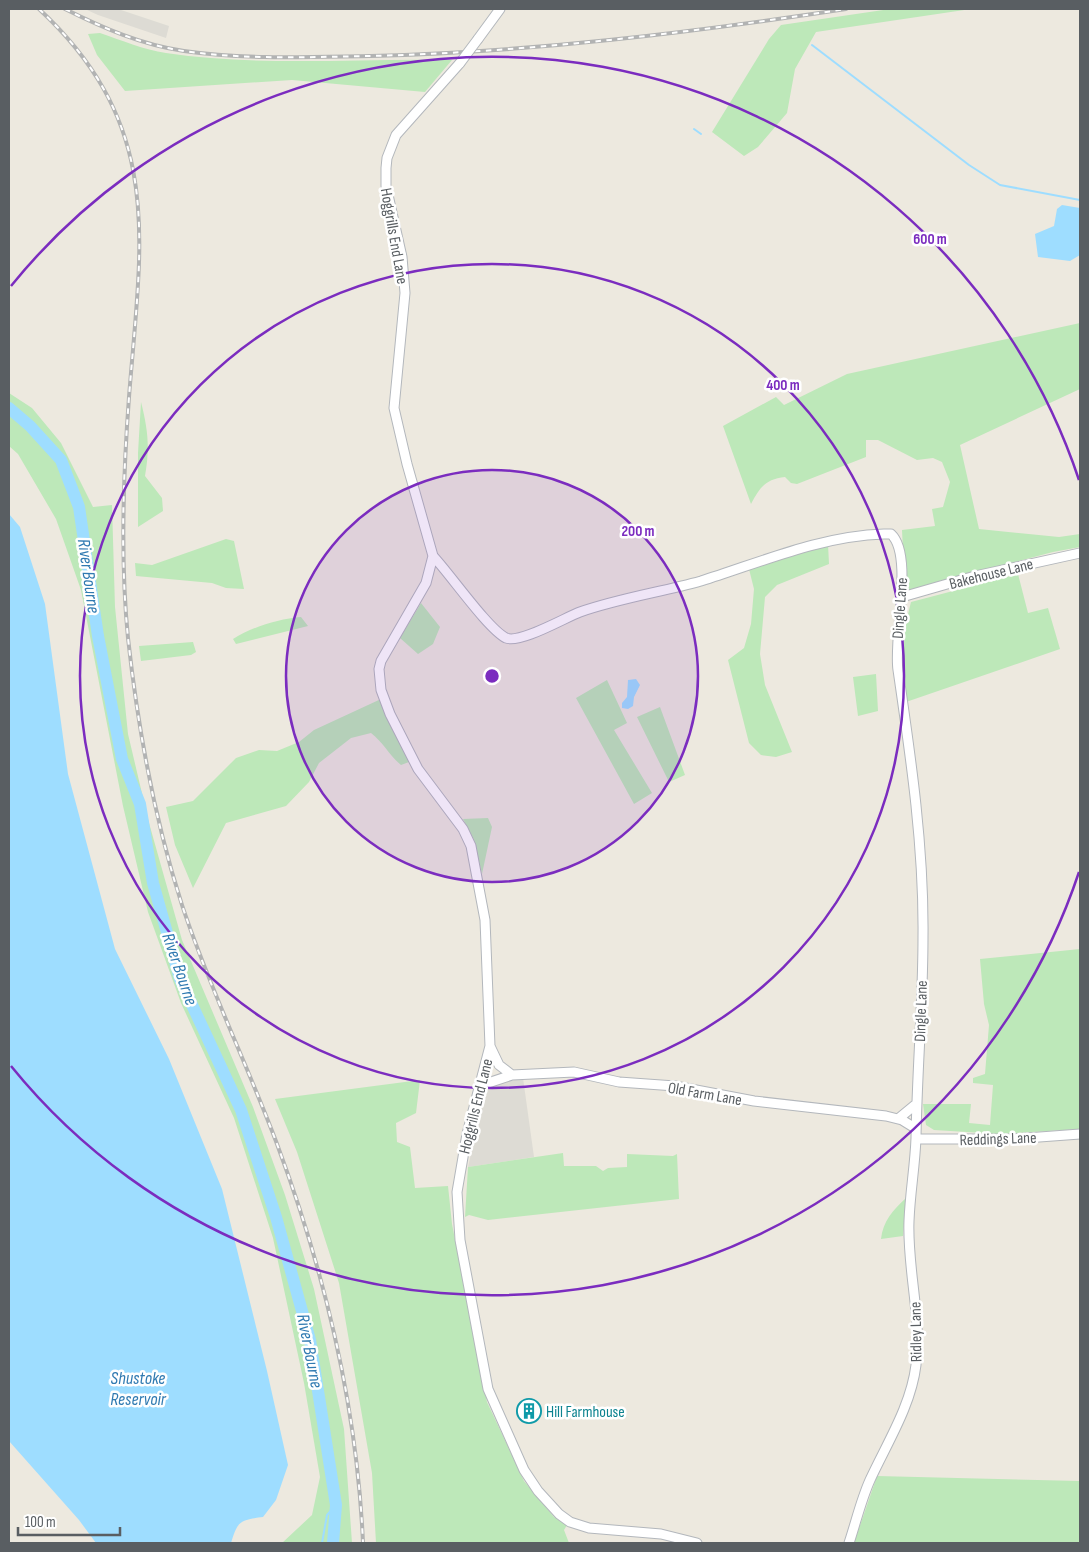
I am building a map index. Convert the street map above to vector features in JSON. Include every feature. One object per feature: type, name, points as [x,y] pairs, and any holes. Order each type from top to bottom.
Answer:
[{"type":"street","name":"Hoggrills End Lane","points":[[500,9],[460,63],[396,135],[387,158],[385,176],[402,257],[406,293],[394,408],[407,464],[433,556],[430,573],[414,606],[381,661],[379,679],[390,714],[415,764],[435,794],[463,829],[471,846],[478,875],[487,933],[490,1046],[460,1167],[457,1192],[460,1240],[488,1389],[519,1461],[546,1501],[559,1514],[570,1522],[596,1529],[661,1534],[697,1543]]},
{"type":"street","name":"Dingle Lane","points":[[433,556],[495,629],[506,638],[514,639],[598,606],[700,581],[804,546],[891,534],[899,544],[902,597],[896,656],[906,713],[921,844],[923,953],[915,1105],[916,1139]]},
{"type":"street","name":"Bakehouse Lane","points":[[902,597],[975,576],[1080,552]]},
{"type":"street","points":[[430,573],[450,574]]},
{"type":"street","points":[[490,1046],[499,1065],[512,1074]]},
{"type":"street","name":"Old Farm Lane","points":[[482,1084],[512,1074],[574,1072],[619,1082],[675,1086],[754,1102],[898,1119],[916,1128]]},
{"type":"street","points":[[898,1119],[915,1105]]},
{"type":"street","name":"Reddings Lane","points":[[916,1139],[1013,1139],[1080,1134]]},
{"type":"street","name":"Ridley Lane","points":[[849,1543],[869,1482],[903,1410],[915,1376],[917,1328],[908,1244],[916,1139]]},
{"type":"shaded area","points":[[85,9],[118,9],[169,26],[166,38],[98,15]]},
{"type":"shaded area","points":[[523,1078],[534,1157],[468,1167],[486,1087]]},
{"type":"green space","points":[[890,9],[971,9],[816,32],[795,69],[787,113],[758,147],[744,156],[712,132],[769,39],[781,25]]},
{"type":"green space","points":[[100,33],[149,50],[237,60],[452,60],[425,92],[292,80],[125,91],[97,55],[88,34]]},
{"type":"green space","points":[[1080,323],[1080,389],[960,445],[979,529],[1059,537],[1080,534],[1080,547],[1053,552],[905,591],[902,530],[935,526],[932,509],[943,507],[950,482],[942,462],[933,458],[917,460],[878,440],[866,440],[866,457],[797,484],[791,483],[785,477],[768,482],[757,493],[751,504],[723,426],[776,397],[784,405],[847,374]]},
{"type":"green space","points":[[9,393],[32,408],[61,443],[93,507],[112,505],[115,607],[128,734],[149,823],[182,940],[253,1107],[285,1195],[314,1289],[344,1429],[352,1543],[282,1543],[312,1515],[320,1477],[304,1383],[273,1238],[234,1118],[181,1003],[148,912],[123,806],[81,590],[56,519],[18,454],[9,446]]},
{"type":"green space","points":[[141,402],[148,439],[145,476],[162,498],[163,511],[138,527],[138,453]]},
{"type":"green space","points":[[226,539],[234,541],[244,589],[226,588],[212,583],[136,576],[135,563],[152,565]]},
{"type":"green space","points":[[828,544],[829,564],[777,585],[765,597],[760,654],[765,685],[792,752],[776,757],[761,755],[749,743],[728,660],[744,648],[751,624],[754,589],[749,569]]},
{"type":"green space","points":[[1018,574],[1028,613],[1048,608],[1060,649],[906,702],[904,652],[911,602]]},
{"type":"green space","points":[[421,603],[440,627],[433,644],[418,654],[400,638]]},
{"type":"green space","points":[[301,617],[308,626],[236,644],[233,639],[266,624]]},
{"type":"green space","points":[[193,642],[196,652],[191,655],[141,661],[139,646]]},
{"type":"green space","points":[[876,674],[878,711],[858,716],[853,677]]},
{"type":"green space","points":[[607,680],[627,723],[614,730],[652,793],[634,804],[576,698]]},
{"type":"green space","points":[[381,699],[409,762],[401,765],[371,733],[351,738],[319,763],[309,782],[286,806],[226,823],[193,888],[175,845],[166,807],[193,801],[236,758],[259,750],[277,751],[299,742],[314,730]]},
{"type":"green space","points":[[660,707],[685,775],[669,782],[637,717]]},
{"type":"green space","points":[[488,818],[492,827],[482,874],[474,840],[463,819]]},
{"type":"green space","points":[[1080,949],[1080,1129],[1000,1134],[934,1130],[926,1125],[923,1104],[971,1104],[969,1123],[990,1125],[993,1085],[973,1083],[973,1078],[985,1074],[989,1025],[984,1004],[980,959]]},
{"type":"green space","points":[[420,1080],[416,1113],[396,1123],[397,1142],[410,1147],[415,1188],[448,1186],[452,1224],[487,1402],[524,1481],[554,1517],[567,1525],[564,1530],[569,1543],[376,1543],[372,1473],[339,1283],[297,1152],[275,1099]]},
{"type":"green space","points":[[563,1153],[564,1166],[596,1166],[603,1171],[608,1168],[627,1167],[627,1154],[673,1156],[677,1154],[679,1199],[488,1220],[469,1215],[465,1217],[468,1167]]},
{"type":"green space","points":[[906,1198],[903,1236],[881,1239],[889,1216]]},
{"type":"green space","points":[[877,1476],[1080,1481],[1080,1543],[854,1543]]},
{"type":"water","points":[[1062,205],[1080,208],[1080,255],[1070,261],[1038,257],[1035,234],[1054,226],[1057,209]]},
{"type":"water","name":"Shustoke Reservoir","points":[[9,514],[20,527],[45,604],[68,774],[115,949],[169,1059],[222,1189],[288,1465],[276,1500],[263,1517],[249,1519],[241,1523],[231,1543],[96,1543],[79,1520],[9,1441]]},
{"type":"water","points":[[636,679],[640,685],[634,697],[633,706],[628,709],[622,708],[622,703],[627,697],[628,680]]},
{"type":"waterway","points":[[812,45],[969,165],[1000,185],[1080,200]]},
{"type":"waterway","points":[[694,129],[701,134]]},
{"type":"waterway","name":"River Bourne","points":[[9,408],[30,426],[61,460],[79,507],[98,636],[122,759],[140,804],[153,883],[180,979],[241,1110],[276,1217],[310,1340],[336,1505],[333,1543]]},
{"type":"waterway","points":[[322,1543],[327,1515],[336,1505]]},
{"type":"railway","points":[[39,9],[80,53],[108,98],[126,143],[136,189],[139,237],[138,288],[125,457],[123,548],[128,638],[142,740],[155,806],[182,905],[204,966],[277,1144],[310,1242],[324,1291],[336,1340],[354,1441],[363,1543]]},
{"type":"railway","points":[[65,9],[123,35],[153,45],[207,54],[278,57],[431,54],[550,46],[728,26],[846,9]]},
{"type":"place","name":"Hill Farmhouse","points":[[529,1411]]}]
